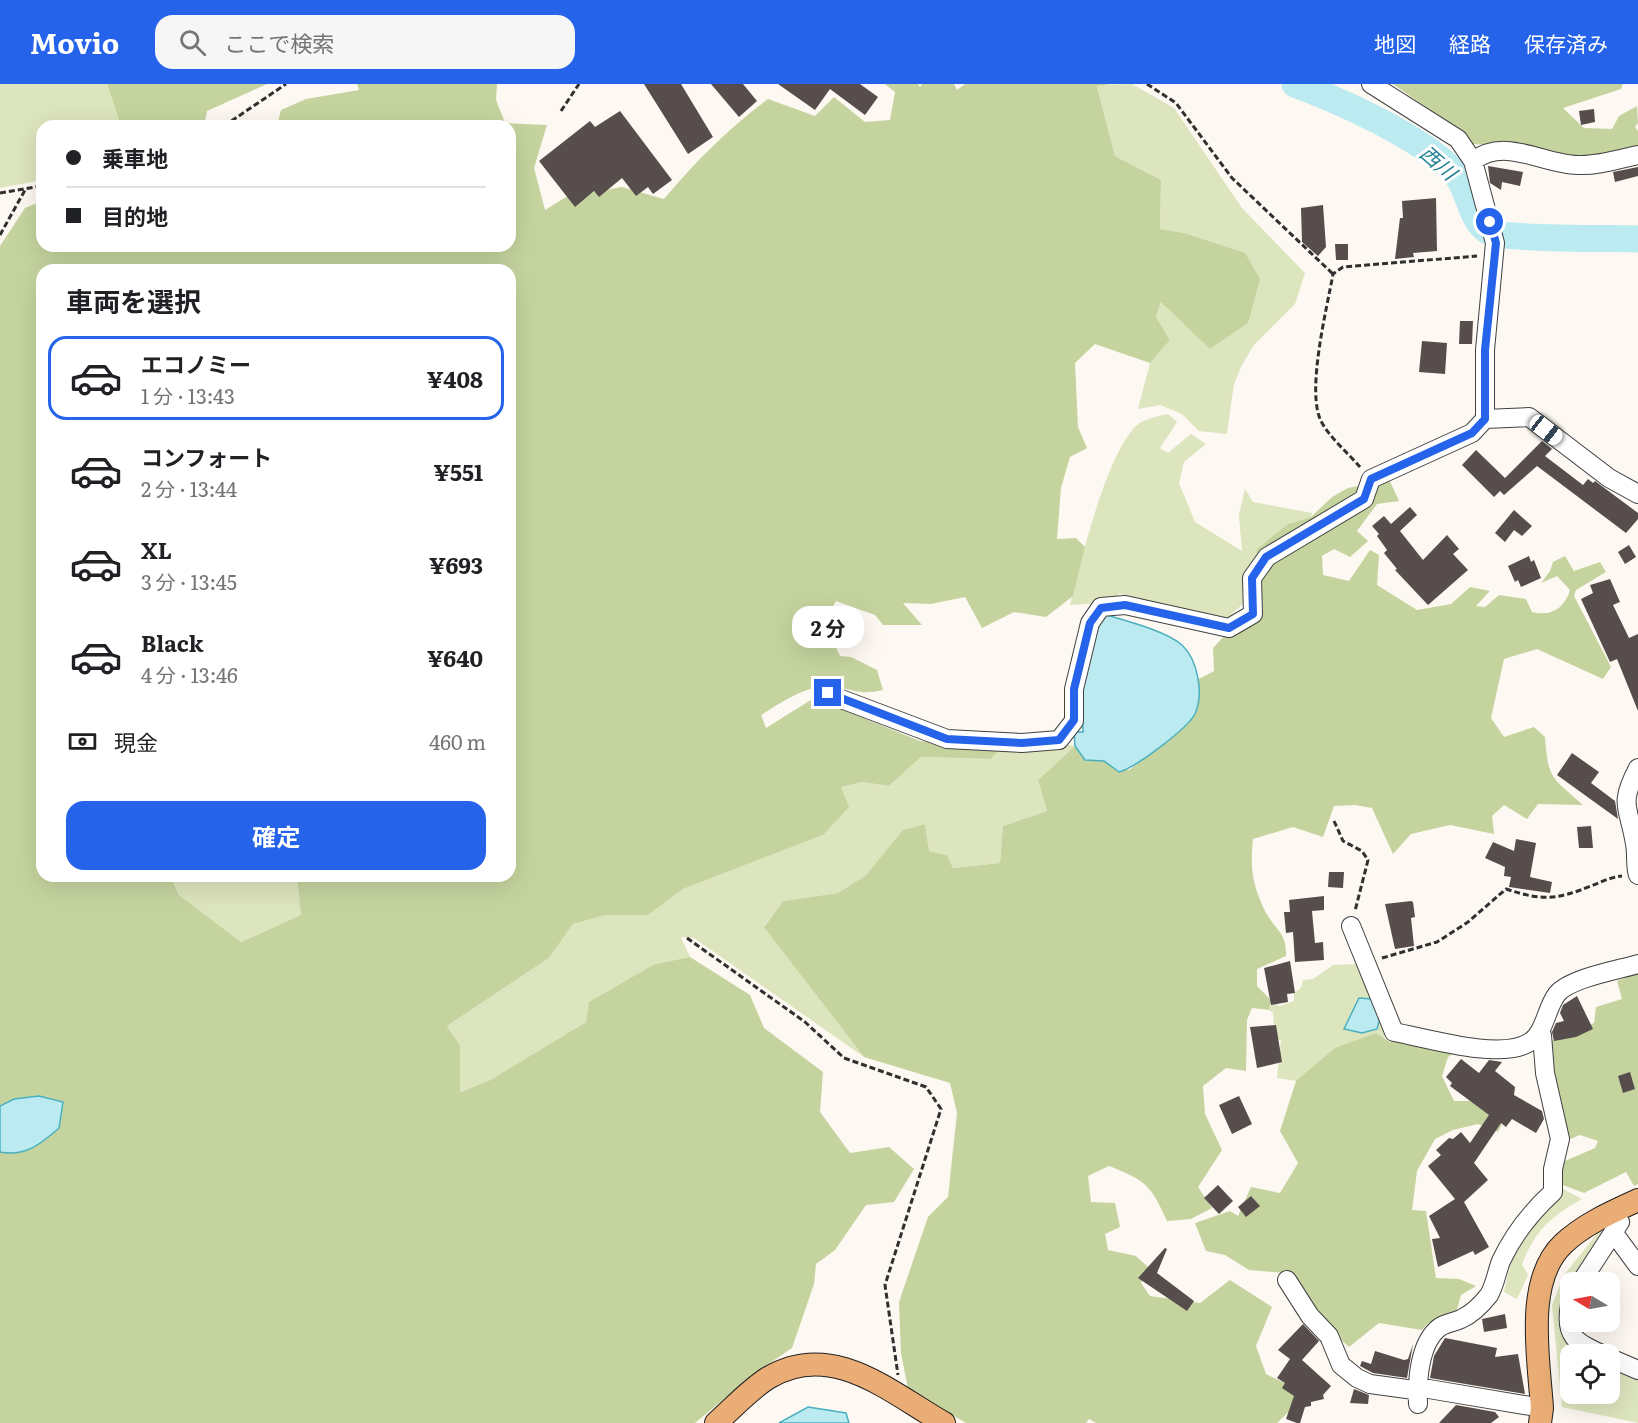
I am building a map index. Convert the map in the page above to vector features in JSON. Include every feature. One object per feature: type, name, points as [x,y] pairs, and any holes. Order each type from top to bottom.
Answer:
[{"type":"main road","points":[[1541,1415],[1535,1308],[1547,1271],[1561,1246],[1581,1229],[1613,1222],[1638,1200]]},
{"type":"main road","points":[[716,1423],[769,1378],[813,1365],[844,1367],[863,1374],[944,1423]]},
{"type":"street","points":[[828,693],[947,739],[1022,743],[1059,740],[1074,720],[1074,689],[1090,623],[1101,608],[1125,605],[1229,628],[1253,614],[1252,578],[1266,557],[1364,499],[1371,479],[1472,433],[1485,419],[1485,350],[1496,243],[1473,161],[1458,139],[1371,84]]},
{"type":"street","points":[[1473,161],[1479,157],[1507,150],[1577,165],[1638,155]]},
{"type":"street","points":[[1485,419],[1529,417],[1609,478],[1638,494]]},
{"type":"street","points":[[1637,875],[1635,843],[1626,815],[1625,797],[1638,768]]},
{"type":"street","points":[[1351,926],[1394,1032],[1492,1050],[1530,1042],[1539,1032],[1558,992],[1578,982],[1638,964]]},
{"type":"street","points":[[1417,1396],[1424,1352],[1431,1337],[1440,1327],[1464,1318],[1490,1293],[1507,1248],[1528,1214],[1553,1192],[1553,1169],[1560,1139],[1545,1073],[1542,1035],[1539,1032]]},
{"type":"street","points":[[1613,1222],[1638,1266]]},
{"type":"street","points":[[1586,1272],[1613,1222]]},
{"type":"street","points":[[1287,1280],[1310,1316],[1329,1336],[1341,1365],[1370,1384],[1414,1390],[1417,1396]]},
{"type":"street","points":[[1570,1332],[1582,1344]]},
{"type":"street","points":[[1620,1362],[1638,1370]]},
{"type":"street","points":[[1417,1396],[1541,1415]]},
{"type":"path","points":[[233,120],[286,84]]},
{"type":"path","points":[[561,111],[579,84]]},
{"type":"path","points":[[1147,84],[1176,103],[1232,178],[1333,273]]},
{"type":"path","points":[[0,193],[36,187]]},
{"type":"path","points":[[0,235],[25,190]]},
{"type":"path","points":[[1371,479],[1321,421],[1316,402],[1316,377],[1333,273],[1342,267],[1494,255]]},
{"type":"path","points":[[1334,821],[1344,841],[1362,851],[1368,860],[1351,926]]},
{"type":"path","points":[[1377,989],[1379,982],[1375,966],[1383,957],[1437,942],[1468,922],[1506,889],[1533,898],[1566,896],[1615,877],[1637,875]]},
{"type":"path","points":[[687,938],[806,1022],[844,1058],[926,1087],[940,1109],[885,1285],[898,1376],[895,1395]]},
{"type":"green space","points":[[0,84],[107,84],[119,120],[36,120],[36,181],[0,188]]},
{"type":"green space","points":[[107,84],[267,84],[207,111],[205,120],[119,120]]},
{"type":"green space","points":[[357,84],[497,84],[496,100],[504,120],[278,120],[281,110],[306,99],[359,90]]},
{"type":"green space","points":[[885,84],[918,84],[920,87],[922,84],[954,84],[957,90],[965,84],[1111,84],[1097,86],[1115,156],[1161,180],[1160,229],[1184,233],[1245,253],[1260,279],[1248,323],[1210,349],[1161,302],[1156,317],[1170,340],[1150,363],[1095,344],[1075,363],[1078,427],[1087,448],[1070,457],[1061,488],[1057,539],[1076,538],[1085,547],[1073,596],[1046,617],[1014,612],[982,628],[965,597],[931,604],[903,603],[922,625],[883,625],[875,615],[836,601],[824,621],[840,656],[851,657],[877,670],[883,690],[861,692],[821,687],[794,695],[761,715],[766,728],[814,698],[920,741],[1000,749],[991,759],[921,757],[889,786],[862,782],[841,787],[849,807],[823,835],[683,889],[648,915],[606,915],[573,924],[549,958],[447,1026],[460,1045],[460,1092],[490,1080],[586,1022],[589,1002],[655,964],[690,957],[750,995],[764,1028],[823,1072],[820,1112],[850,1153],[889,1147],[914,1169],[894,1202],[866,1205],[835,1250],[816,1264],[814,1284],[792,1348],[754,1374],[695,1423],[0,1423],[0,1152],[25,1151],[46,1139],[59,1128],[63,1103],[31,1097],[0,1106],[0,246],[25,208],[36,203],[36,252],[516,252],[516,124],[547,125],[534,168],[545,210],[566,197],[622,187],[664,199],[713,146],[768,99],[815,116],[834,97],[865,122],[890,120],[895,92]]},
{"type":"green space","points":[[1132,84],[1174,108],[1242,208],[1305,273],[1295,304],[1254,345],[1242,365],[1234,384],[1227,434],[1199,431],[1182,414],[1160,405],[1138,409],[1150,363],[1170,340],[1156,317],[1184,233],[1160,229],[1161,180],[1115,156],[1097,85]]},
{"type":"green space","points":[[1393,84],[1623,84],[1621,89],[1563,108],[1584,128],[1612,129],[1619,116],[1637,106],[1638,123],[1635,127],[1638,131],[1638,147],[1593,159],[1506,146],[1472,144],[1451,125]]},
{"type":"green space","points":[[1168,414],[1177,422],[1160,448],[1168,453],[1191,434],[1206,444],[1184,462],[1179,483],[1195,522],[1242,551],[1239,515],[1245,489],[1253,502],[1312,513],[1311,517],[1288,524],[1255,593],[1224,621],[1138,607],[1120,593],[1112,602],[1070,605],[1096,509],[1115,459],[1137,425],[1148,419]]},
{"type":"green space","points":[[1387,475],[1399,501],[1377,504],[1357,531],[1368,541],[1350,557],[1334,549],[1322,556],[1323,575],[1349,581],[1370,550],[1379,555],[1377,585],[1417,610],[1451,604],[1470,587],[1490,591],[1476,606],[1485,607],[1499,595],[1526,599],[1532,612],[1545,613],[1561,606],[1570,590],[1557,576],[1541,583],[1550,571],[1553,562],[1565,556],[1574,571],[1600,562],[1606,572],[1576,590],[1574,596],[1611,667],[1603,679],[1537,649],[1504,659],[1491,718],[1504,737],[1534,727],[1545,737],[1550,770],[1558,783],[1583,805],[1538,804],[1527,819],[1504,805],[1492,816],[1494,834],[1450,825],[1411,834],[1393,854],[1372,808],[1355,805],[1334,806],[1323,837],[1293,827],[1253,839],[1252,867],[1257,892],[1265,911],[1285,942],[1286,956],[1257,969],[1257,986],[1271,1000],[1269,1010],[1252,1008],[1247,1020],[1246,1071],[1226,1068],[1203,1086],[1205,1114],[1222,1150],[1198,1187],[1212,1208],[1191,1219],[1167,1221],[1151,1191],[1131,1175],[1109,1166],[1088,1176],[1091,1202],[1115,1203],[1120,1227],[1105,1234],[1108,1250],[1136,1256],[1148,1267],[1141,1283],[1150,1296],[1200,1303],[1230,1280],[1272,1307],[1256,1346],[1266,1374],[1295,1388],[1301,1400],[1277,1423],[1096,1423],[1089,1419],[1086,1423],[966,1423],[908,1389],[901,1353],[899,1302],[928,1217],[948,1197],[957,1113],[950,1083],[864,1057],[764,927],[783,901],[838,893],[866,875],[903,830],[925,824],[929,851],[947,855],[953,868],[1000,863],[1003,826],[1047,811],[1038,780],[1075,746],[1085,759],[1104,761],[1129,770],[1172,738],[1194,714],[1199,679],[1214,671],[1213,648],[1227,633],[1255,593],[1257,549],[1288,524],[1311,517],[1332,497],[1348,488],[1374,483]]},
{"type":"green space","points":[[1065,744],[1075,746],[1038,780],[1047,811],[1003,826],[1000,863],[953,868],[947,855],[929,851],[925,824],[904,830],[866,875],[838,893],[783,901],[764,926],[864,1057],[694,938],[681,937],[690,957],[655,964],[586,1022],[490,1080],[459,1092],[460,1045],[447,1026],[549,958],[573,924],[606,915],[648,915],[683,889],[823,835],[841,787],[862,782],[889,786],[921,757],[991,759],[1000,749]]},
{"type":"green space","points":[[173,882],[298,882],[302,915],[241,942],[178,894]]},
{"type":"green space","points":[[1356,964],[1361,968],[1386,1024],[1384,1038],[1376,1033],[1296,1081],[1277,1078],[1281,1040],[1275,1039],[1273,1013],[1269,1010],[1271,1000],[1279,1006],[1294,1001],[1294,993],[1301,988],[1303,980],[1313,979],[1333,965]]},
{"type":"green space","points":[[1638,973],[1638,1184],[1634,1186],[1626,1172],[1584,1193],[1555,1182],[1558,1164],[1595,1148],[1598,1141],[1580,1135],[1568,1140],[1555,1095],[1550,1041],[1594,1023],[1596,1007],[1622,999],[1617,981]]},
{"type":"green space","points":[[1376,1033],[1390,1042],[1398,1036],[1462,1048],[1448,1057],[1442,1076],[1454,1101],[1471,1101],[1502,1124],[1498,1132],[1478,1124],[1453,1130],[1435,1139],[1417,1171],[1412,1210],[1426,1211],[1436,1278],[1459,1279],[1476,1286],[1461,1295],[1455,1317],[1428,1323],[1422,1330],[1379,1323],[1349,1347],[1314,1315],[1284,1273],[1249,1270],[1225,1255],[1206,1251],[1195,1223],[1230,1211],[1238,1216],[1251,1187],[1280,1193],[1298,1163],[1280,1131],[1296,1081],[1335,1048]]},
{"type":"green space","points":[[1563,1189],[1582,1199],[1561,1212],[1545,1226],[1533,1242],[1522,1264],[1528,1275],[1517,1299],[1504,1292],[1518,1246],[1531,1225]]},
{"type":"green space","points":[[1600,1230],[1607,1235],[1582,1272],[1566,1272]]},
{"type":"green space","points":[[1560,1285],[1560,1332],[1566,1332],[1565,1339],[1571,1344],[1560,1344],[1560,1387],[1552,1305]]},
{"type":"green space","points":[[1620,1372],[1638,1380],[1638,1423],[1562,1407],[1562,1404],[1620,1404]]},
{"type":"water","points":[[1100,613],[1154,630],[1182,645],[1192,659],[1198,678],[1198,706],[1190,721],[1148,756],[1119,772],[1104,761],[1085,760],[1075,746],[1074,732],[1083,732],[1082,678]]},
{"type":"water","points":[[1359,998],[1372,999],[1380,1018],[1377,1029],[1362,1033],[1344,1029]]},
{"type":"water","points":[[39,1096],[63,1102],[59,1128],[39,1144],[25,1151],[0,1152],[0,1106],[14,1099]]},
{"type":"water","points":[[808,1407],[846,1413],[849,1423],[779,1423]]},
{"type":"building","points":[[644,84],[681,84],[713,137],[688,154]]},
{"type":"building","points":[[711,84],[743,84],[757,101],[739,117]]},
{"type":"building","points":[[778,84],[860,84],[878,97],[865,115],[830,89],[815,110]]},
{"type":"building","points":[[1594,109],[1595,122],[1581,125],[1579,111]]},
{"type":"building","points":[[620,111],[672,180],[653,194],[648,187],[636,196],[622,178],[599,197],[594,191],[575,207],[539,161],[590,121],[595,127]]},
{"type":"building","points":[[1488,166],[1523,172],[1520,186],[1502,182],[1501,190],[1490,183]]},
{"type":"building","points":[[1638,167],[1638,176],[1615,182],[1613,172]]},
{"type":"building","points":[[1436,198],[1437,251],[1413,253],[1414,257],[1395,259],[1400,218],[1403,218],[1402,201]]},
{"type":"building","points":[[1323,205],[1326,247],[1318,256],[1302,242],[1301,208]]},
{"type":"building","points":[[1335,244],[1348,244],[1348,260],[1336,260]]},
{"type":"building","points":[[1460,321],[1473,321],[1472,344],[1459,344]]},
{"type":"building","points":[[1422,341],[1447,343],[1445,374],[1419,372]]},
{"type":"building","points":[[1542,441],[1552,449],[1545,456],[1583,485],[1588,479],[1593,483],[1595,481],[1638,513],[1638,519],[1626,533],[1537,466],[1504,495],[1500,491],[1494,497],[1462,465],[1476,450],[1505,478]]},
{"type":"building","points":[[1410,507],[1417,515],[1400,531],[1423,560],[1447,535],[1459,549],[1453,554],[1468,570],[1428,605],[1395,570],[1397,569],[1384,553],[1387,550],[1377,536],[1379,534],[1372,526],[1384,516],[1391,524]]},
{"type":"building","points":[[1514,510],[1532,526],[1522,536],[1514,530],[1505,542],[1495,533]]},
{"type":"building","points":[[1629,545],[1636,557],[1625,564],[1618,552]]},
{"type":"building","points":[[1529,556],[1531,562],[1534,560],[1541,578],[1521,587],[1518,580],[1515,582],[1508,566]]},
{"type":"building","points":[[1610,579],[1620,602],[1613,605],[1629,638],[1638,634],[1638,711],[1617,659],[1610,662],[1581,599],[1593,593],[1590,585]]},
{"type":"building","points":[[1572,753],[1599,772],[1591,783],[1615,801],[1618,819],[1557,775]]},
{"type":"building","points":[[1591,826],[1593,848],[1579,848],[1577,827]]},
{"type":"building","points":[[1516,839],[1536,843],[1530,877],[1552,882],[1550,893],[1509,887],[1511,877],[1504,876],[1505,867],[1485,858],[1493,842],[1514,851]]},
{"type":"building","points":[[1329,872],[1344,872],[1343,888],[1328,887]]},
{"type":"building","points":[[1324,896],[1324,910],[1312,911],[1315,943],[1323,942],[1324,960],[1295,962],[1293,932],[1286,933],[1284,912],[1290,912],[1289,900]]},
{"type":"building","points":[[1411,901],[1415,917],[1411,918],[1414,946],[1395,949],[1385,904]]},
{"type":"building","points":[[1290,961],[1295,993],[1287,994],[1288,1002],[1271,1005],[1264,968]]},
{"type":"building","points":[[1577,996],[1593,1029],[1576,1037],[1554,1041],[1552,1032],[1556,1023],[1564,1021],[1560,1013],[1563,1005]]},
{"type":"building","points":[[1276,1025],[1282,1062],[1257,1068],[1250,1027]]},
{"type":"building","points":[[1461,1059],[1479,1073],[1489,1060],[1502,1062],[1495,1071],[1515,1087],[1514,1095],[1542,1111],[1544,1119],[1536,1133],[1512,1119],[1506,1127],[1501,1123],[1474,1163],[1488,1180],[1464,1202],[1489,1247],[1475,1255],[1473,1251],[1438,1267],[1432,1239],[1440,1238],[1429,1216],[1455,1199],[1428,1166],[1441,1155],[1436,1150],[1449,1138],[1453,1139],[1461,1132],[1470,1143],[1489,1115],[1450,1086],[1452,1083],[1446,1077]]},
{"type":"building","points":[[1630,1072],[1635,1089],[1623,1093],[1618,1076]]},
{"type":"building","points":[[1239,1096],[1252,1124],[1232,1134],[1219,1105]]},
{"type":"building","points":[[1218,1185],[1233,1201],[1219,1214],[1204,1198]]},
{"type":"building","points":[[1251,1196],[1260,1206],[1246,1217],[1238,1207]]},
{"type":"building","points":[[1165,1248],[1167,1249],[1157,1273],[1194,1301],[1187,1311],[1138,1278]]},
{"type":"building","points":[[1505,1314],[1507,1328],[1484,1332],[1482,1319]]},
{"type":"building","points":[[1303,1324],[1319,1341],[1302,1360],[1331,1386],[1323,1395],[1324,1399],[1311,1402],[1311,1406],[1305,1407],[1300,1423],[1297,1423],[1286,1419],[1294,1396],[1282,1388],[1285,1383],[1277,1378],[1290,1359],[1278,1350]]},
{"type":"building","points":[[1445,1338],[1497,1348],[1495,1357],[1518,1354],[1525,1394],[1430,1378],[1434,1356]]},
{"type":"building","points":[[1413,1344],[1407,1378],[1373,1373],[1360,1366],[1362,1361],[1371,1364],[1375,1351],[1404,1360],[1408,1359]]},
{"type":"building","points":[[1354,1389],[1369,1395],[1368,1404],[1350,1403]]},
{"type":"building","points":[[1456,1405],[1495,1412],[1499,1417],[1491,1423],[1439,1423]]},
{"type":"waterway","name":"西川","points":[[1295,84],[1379,121],[1440,159],[1459,179],[1477,219],[1488,231],[1514,236],[1638,239]]},
{"type":"route","points":[[828,693],[947,739],[1022,743],[1059,740],[1074,720],[1074,689],[1090,623],[1101,608],[1125,605],[1229,628],[1253,614],[1252,578],[1266,557],[1364,499],[1371,479],[1472,433],[1485,419],[1485,350],[1496,243],[1490,222]]}]
